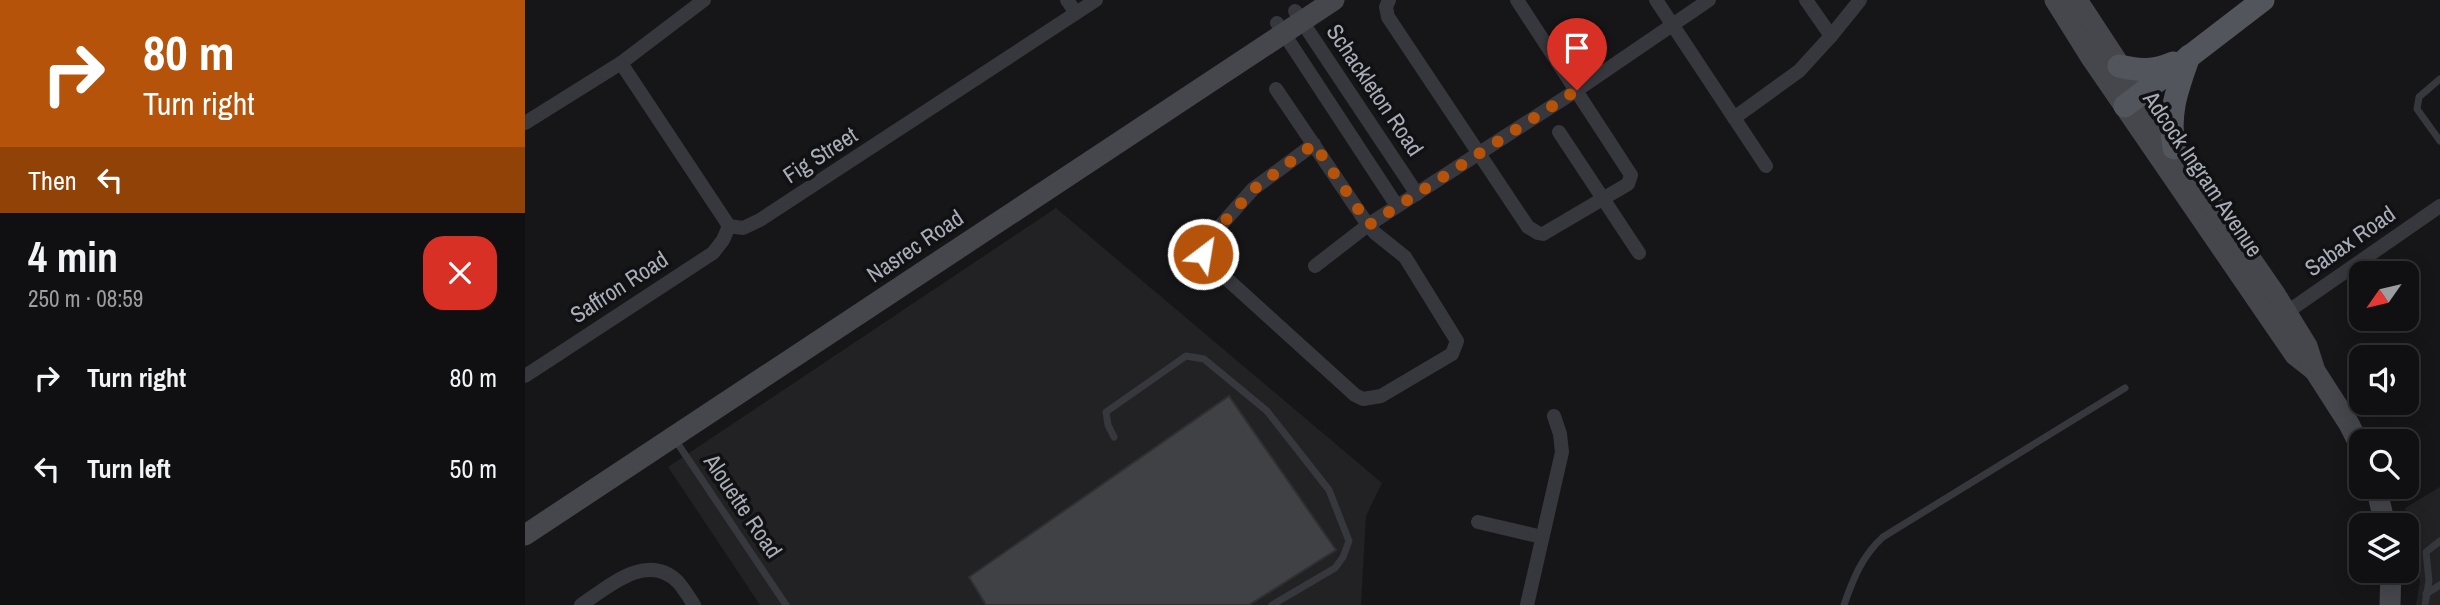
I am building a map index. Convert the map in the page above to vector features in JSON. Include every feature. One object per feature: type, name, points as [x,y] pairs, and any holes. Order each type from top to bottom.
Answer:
[{"type":"main road","name":"Nasrec Road","points":[[525,536],[671,433],[1294,18],[1334,0]]},
{"type":"main road","name":"Adcock Ingram Avenue","points":[[2055,0],[2084,47],[2174,148],[2280,318],[2295,355],[2315,372],[2352,429]]},
{"type":"main road","name":"Adcock Ingram Avenue","points":[[2077,0],[2119,66],[2133,100],[2280,318]]},
{"type":"main road","points":[[2133,100],[2263,0]]},
{"type":"main road","points":[[2119,66],[2133,70],[2151,70],[2189,56]]},
{"type":"main road","points":[[2174,148],[2171,113],[2189,56]]},
{"type":"main road","name":"Nasrec Road","points":[[525,523],[671,433]]},
{"type":"main road","points":[[2391,583],[2391,605]]},
{"type":"street","points":[[525,124],[621,63],[704,0]]},
{"type":"street","points":[[1067,0],[1076,13]]},
{"type":"street","name":"Fig Street","points":[[729,226],[743,228],[760,220],[1096,0]]},
{"type":"street","points":[[1389,0],[1388,17],[1528,226],[1538,233],[1548,233],[1628,184],[1631,175],[1517,0]]},
{"type":"street","points":[[1656,0],[1766,166]]},
{"type":"street","points":[[1315,266],[1397,206],[1577,90],[1709,0]]},
{"type":"street","points":[[1806,0],[1831,36]]},
{"type":"street","points":[[1734,118],[1799,71],[1860,0]]},
{"type":"street","name":"Schackleton Road","points":[[1294,18],[1359,106],[1417,194]]},
{"type":"street","name":"Schackleton Road","points":[[1294,18],[1339,119],[1397,206]]},
{"type":"street","points":[[621,63],[729,226]]},
{"type":"street","points":[[1276,89],[1314,144],[1369,225],[1375,233],[1405,257],[1456,336],[1458,345],[1452,354],[1381,396],[1363,399],[1355,395],[1206,260],[1203,254],[1205,243],[1254,189],[1314,144]]},
{"type":"street","points":[[1339,119],[1359,106]]},
{"type":"street","points":[[1559,132],[1639,253]]},
{"type":"street","name":"Sabax Road","points":[[2280,318],[2440,206]]},
{"type":"street","name":"Saffron Road","points":[[525,376],[713,253],[729,226]]},
{"type":"street","points":[[1527,605],[1562,452],[1554,416]]},
{"type":"street","points":[[1478,522],[1542,537]]},
{"type":"street","points":[[581,605],[624,576],[650,569],[664,572],[677,581],[694,605]]},
{"type":"lane","points":[[2440,79],[2419,97],[2417,109],[2440,141]]},
{"type":"lane","points":[[1114,437],[1106,412],[1186,356],[1204,359],[1267,411],[1329,490],[1349,541],[1335,568],[1272,605]]},
{"type":"lane","points":[[1844,605],[1861,563],[1883,537],[2125,388]]},
{"type":"lane","name":"Alouette Road","points":[[671,433],[786,605]]},
{"type":"lane","points":[[2425,605],[2429,581],[2426,552],[2440,541]]},
{"type":"lane","points":[[2426,594],[2440,585]]},
{"type":"shaded area","points":[[1056,208],[1382,483],[1366,516],[1361,605],[760,605],[668,467]]},
{"type":"shaded area","points":[[2440,487],[2440,605],[2416,605],[2420,582],[2419,513],[2406,513],[2405,508]]},
{"type":"building","points":[[1229,396],[1336,550],[1249,605],[986,605],[969,577]]},
{"type":"route","points":[[1203,254],[1205,243],[1254,189],[1314,144],[1369,225],[1577,90]]}]
